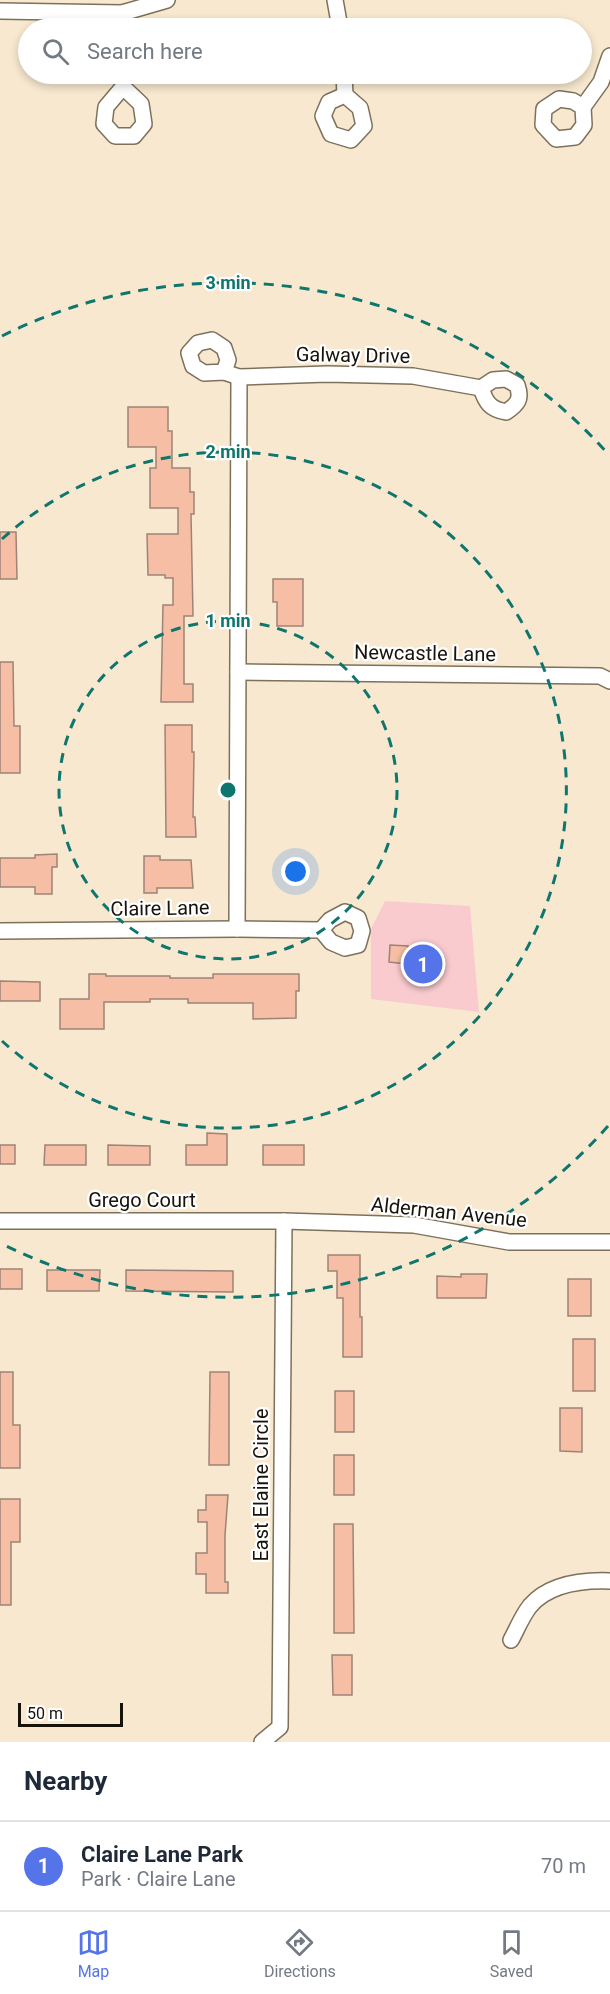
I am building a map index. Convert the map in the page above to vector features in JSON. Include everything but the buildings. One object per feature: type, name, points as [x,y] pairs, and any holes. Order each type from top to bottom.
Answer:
[{"type":"street","points":[[0,11],[122,13],[167,0]]},
{"type":"street","points":[[335,0],[338,18]]},
{"type":"street","points":[[122,13],[122,18]]},
{"type":"street","points":[[583,107],[601,82],[610,56]]},
{"type":"street","points":[[344,84],[345,95]]},
{"type":"street","name":"Galway Drive","points":[[238,672],[231,375],[413,376],[481,388]]},
{"type":"street","points":[[237,929],[238,672]]},
{"type":"street","name":"Newcastle Lane","points":[[238,672],[600,676],[610,681]]},
{"type":"street","name":"Claire Lane","points":[[0,931],[321,930]]},
{"type":"street","name":"Grego Court","points":[[0,1221],[284,1221]]},
{"type":"street","name":"Alderman Avenue","points":[[284,1221],[414,1225],[509,1242],[610,1242]]},
{"type":"street","name":"East Elaine Circle","points":[[262,1742],[280,1727],[284,1221]]},
{"type":"street","points":[[511,1640],[531,1606],[552,1590],[572,1583],[610,1581]]},
{"type":"shaded area","points":[[385,901],[470,906],[479,1012],[371,999],[371,929]]},
{"type":"place","name":"Claire Lane Park","points":[[423,964]]}]
